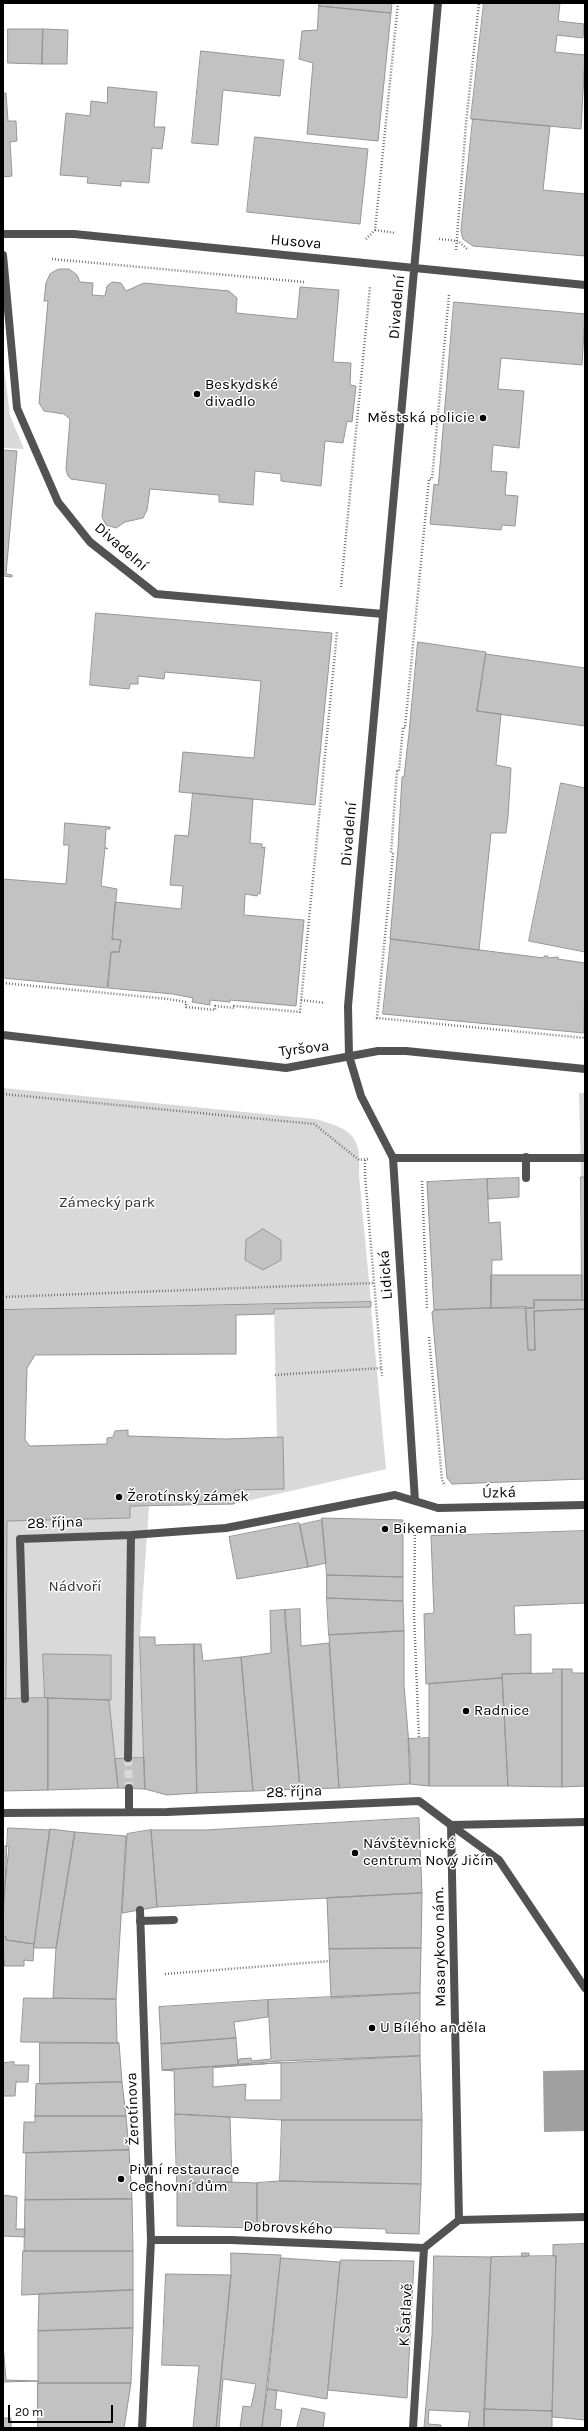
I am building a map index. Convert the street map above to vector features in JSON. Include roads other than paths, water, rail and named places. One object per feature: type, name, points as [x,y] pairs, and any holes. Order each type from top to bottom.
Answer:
[{"type":"street","name":"Divadelní","points":[[349,1056],[348,1006],[438,3]]},
{"type":"street","name":"Husova","points":[[3,234],[74,234],[585,285]]},
{"type":"street","name":"Divadelní","points":[[3,255],[17,408],[58,502],[90,542],[156,594],[383,614]]},
{"type":"street","name":"Tyršova","points":[[3,1035],[286,1068],[378,1051],[406,1051],[585,1069]]},
{"type":"street","name":"Lidická","points":[[349,1056],[361,1096],[393,1158],[415,1501]]},
{"type":"street","points":[[526,1157],[526,1178]]},
{"type":"street","points":[[393,1158],[585,1158]]},
{"type":"street","name":"28. října","points":[[25,1698],[20,1538],[131,1535],[226,1528],[395,1495],[415,1501]]},
{"type":"street","name":"Úzká","points":[[415,1501],[438,1508],[585,1505]]},
{"type":"street","points":[[128,1758],[131,1535]]},
{"type":"street","points":[[129,1788],[129,1812]]},
{"type":"street","name":"28. října","points":[[3,1813],[129,1812],[419,1801],[499,1860],[585,1988]]},
{"type":"street","points":[[451,1825],[585,1822]]},
{"type":"street","name":"Masarykovo nám.","points":[[451,1825],[459,2220]]},
{"type":"street","name":"Žerotínova","points":[[140,1910],[151,2240],[142,2428]]},
{"type":"street","points":[[140,1921],[174,1920]]},
{"type":"street","points":[[424,2248],[459,2220],[585,2217]]},
{"type":"street","name":"Dobrovského","points":[[151,2240],[231,2240],[424,2248]]},
{"type":"street","name":"K Šatlavě","points":[[413,2428],[424,2248]]},
{"type":"tunnel","points":[[128,1758],[129,1788]]},
{"type":"place","name":"Beskydské divadlo","points":[[197,394]]},
{"type":"place","name":"Městská policie","points":[[483,418]]},
{"type":"place","name":"Žerotínský zámek","points":[[119,1497]]},
{"type":"place","name":"Bikemania","points":[[385,1529]]},
{"type":"place","name":"Radnice","points":[[466,1711]]},
{"type":"place","name":"Návštěvnické centrum Nový Jičín","points":[[355,1853]]},
{"type":"place","name":"U Bílého anděla","points":[[372,2028]]},
{"type":"place","name":"Pivní restaurace Cechovní dům","points":[[121,2179]]},
{"type":"park label","name":"Zámecký park","points":[[107,1203]]},
{"type":"park label","name":"Nádvoří","points":[[75,1587]]}]
